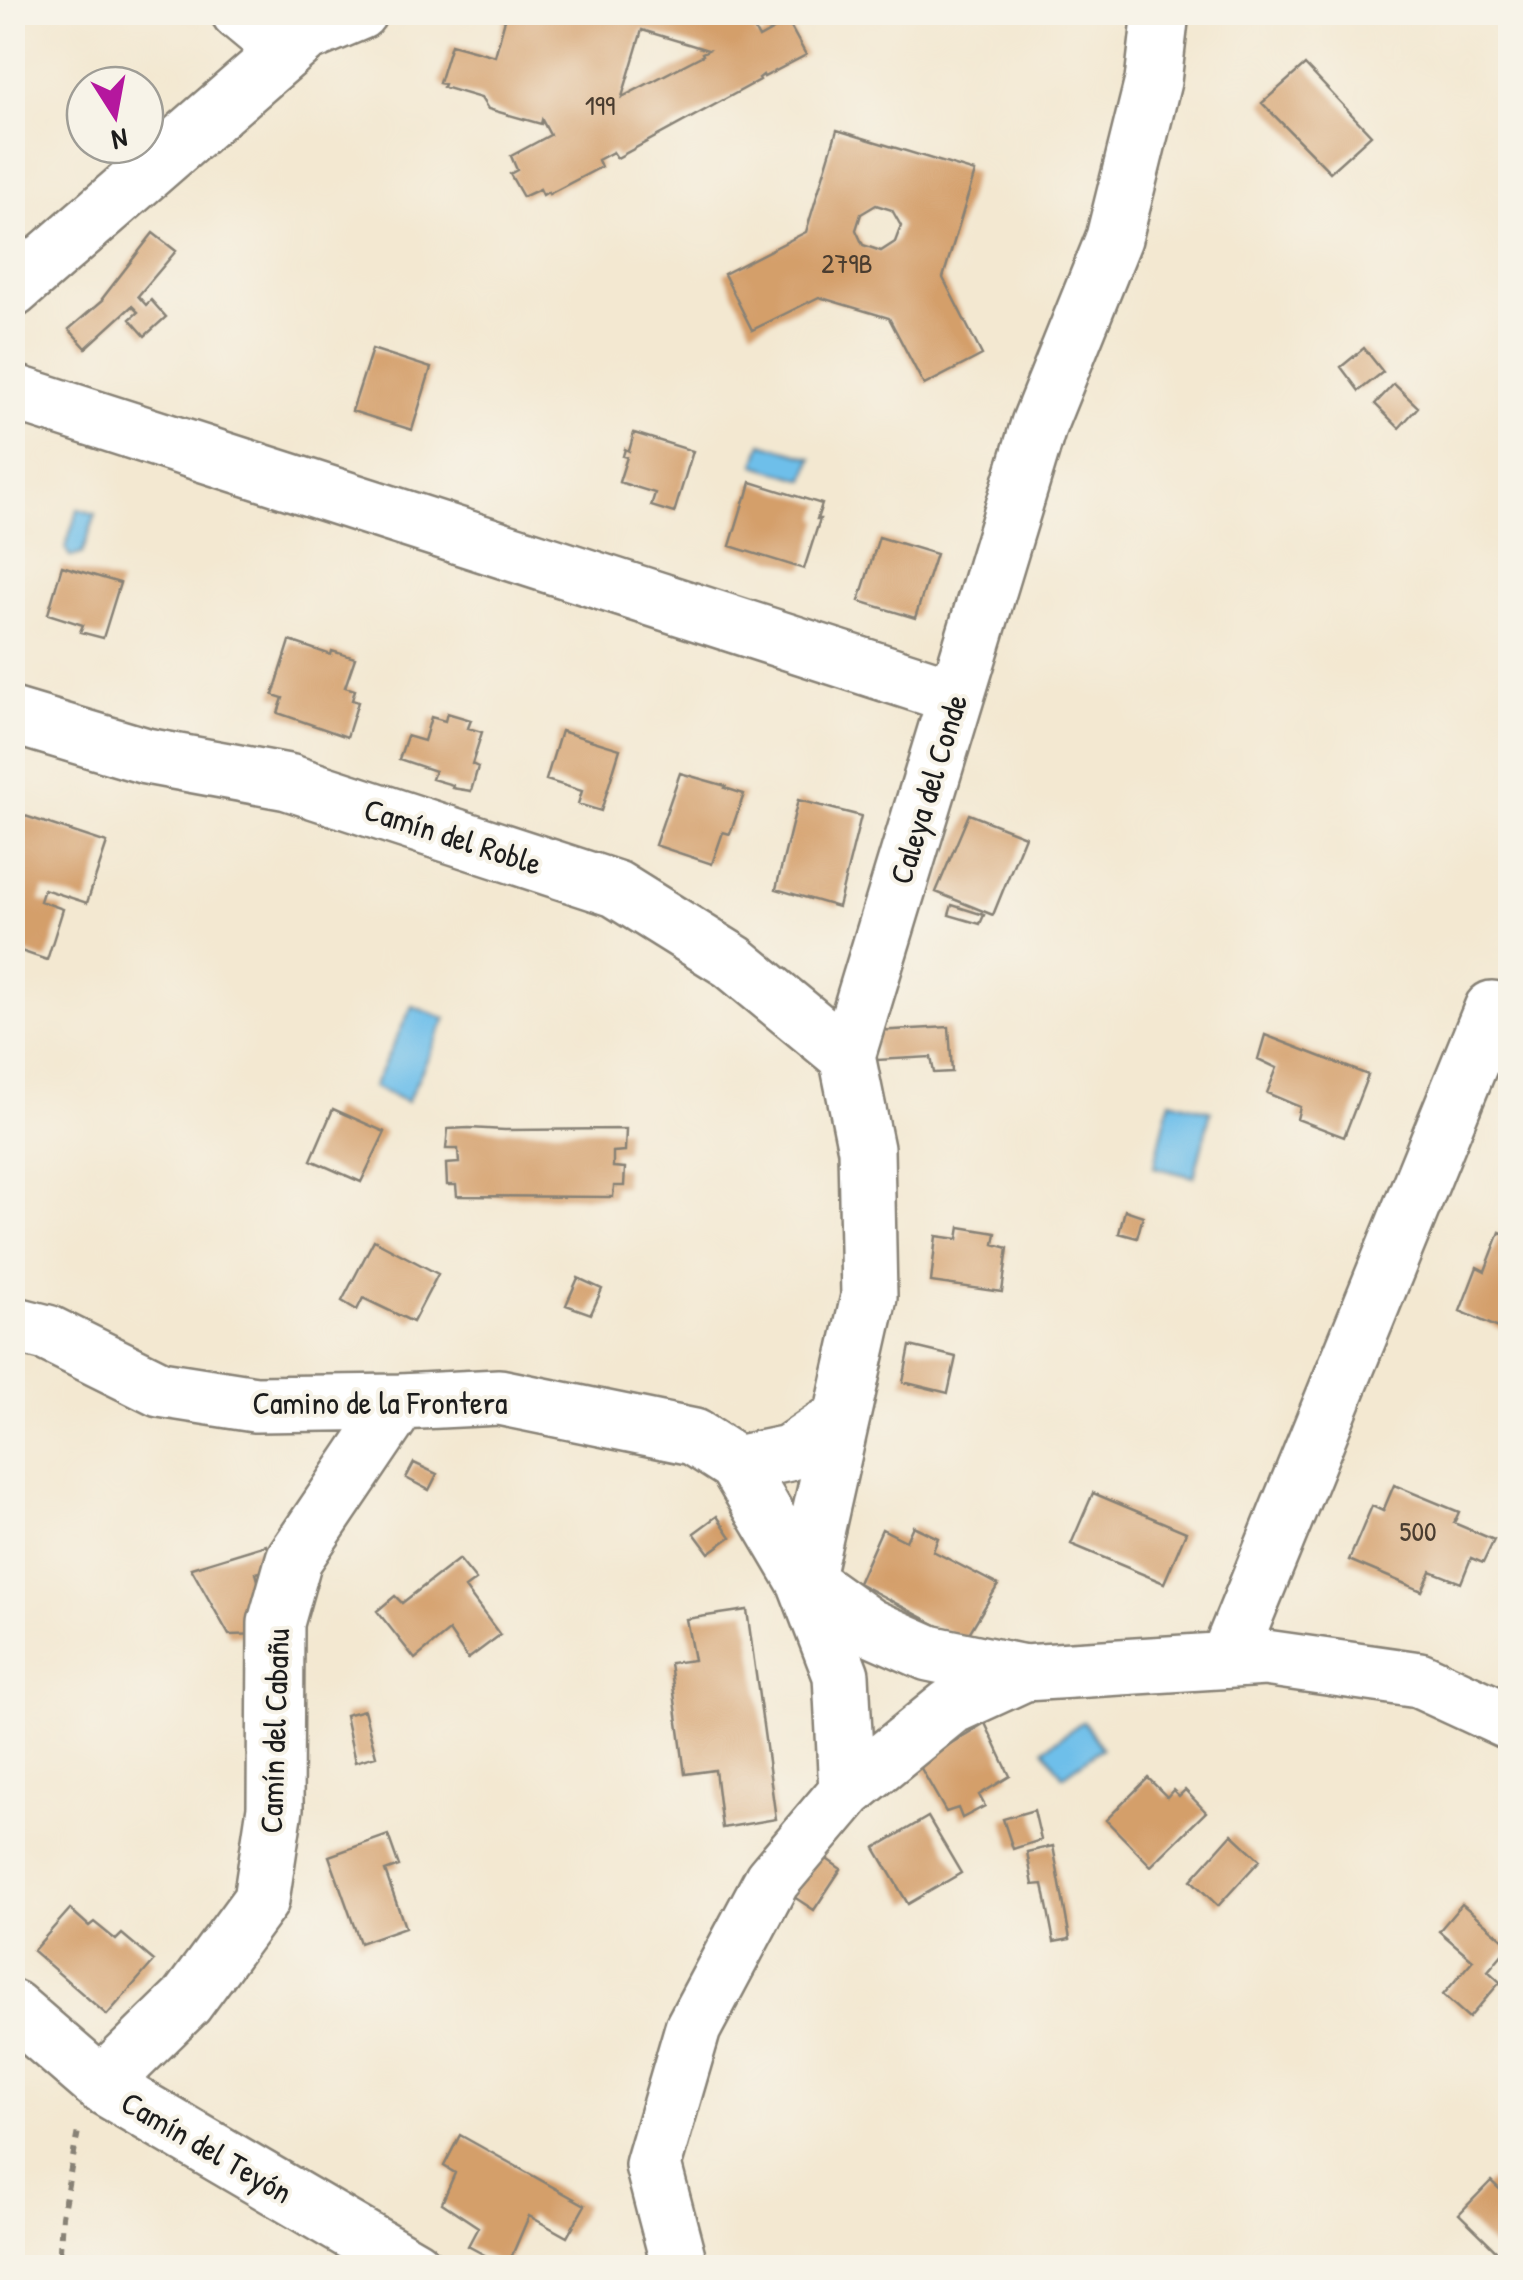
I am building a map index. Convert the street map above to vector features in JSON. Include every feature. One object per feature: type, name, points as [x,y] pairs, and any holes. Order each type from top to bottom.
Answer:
[{"type":"street","points":[[238,12],[262,32],[305,35]]},
{"type":"street","points":[[12,290],[305,35],[360,12]]},
{"type":"street","name":"Caleya del Conde","points":[[805,1581],[869,1297],[866,1149],[847,1056],[1039,424],[1114,238],[1153,82],[1161,12]]},
{"type":"street","points":[[12,392],[956,696]]},
{"type":"street","name":"Camín del Roble","points":[[12,716],[146,756],[288,782],[616,890],[733,962],[847,1056]]},
{"type":"street","points":[[1226,1660],[1492,1009]]},
{"type":"street","name":"Camino de la Frontera","points":[[12,1324],[47,1332],[160,1388],[255,1404],[499,1397],[694,1438],[736,1464],[805,1581]]},
{"type":"street","name":"Camín del Cabañu","points":[[101,2085],[186,2002],[261,1900],[276,1808],[276,1623],[294,1559],[400,1402]]},
{"type":"street","points":[[736,1464],[789,1453],[842,1417]]},
{"type":"street","points":[[805,1581],[868,1626],[929,1653],[1024,1673],[1265,1658],[1418,1680],[1510,1722]]},
{"type":"street","points":[[805,1581],[842,1675],[847,1791]]},
{"type":"street","points":[[680,2268],[653,2165],[693,2028],[772,1880],[847,1791],[950,1707],[1024,1673]]},
{"type":"street","name":"Camín del Teyón","points":[[12,2008],[101,2085],[414,2268]]},
{"type":"path","points":[[59,2268],[62,2216],[77,2130],[101,2085]]},
{"type":"water","points":[[762,443],[812,458],[805,480],[755,465]]},
{"type":"water","points":[[78,509],[96,514],[82,554],[71,557],[65,548]]},
{"type":"water","points":[[412,1006],[446,1019],[407,1102],[373,1087]]},
{"type":"water","points":[[1170,1100],[1211,1111],[1194,1177],[1154,1167]]},
{"type":"water","points":[[1083,1721],[1102,1748],[1063,1776],[1044,1749]]},
{"type":"building","points":[[507,12],[756,12],[752,25],[759,38],[788,22],[806,55],[763,75],[617,158],[613,152],[598,160],[601,167],[549,194],[543,195],[540,189],[523,197],[510,174],[517,170],[511,156],[550,135],[542,120],[541,124],[488,109],[481,98],[439,83],[451,44],[495,56]],"holes":[[[642,30],[708,50],[703,55],[622,97]]]},
{"type":"building","points":[[1305,65],[1371,135],[1330,172],[1262,103]]},
{"type":"building","points":[[837,130],[975,172],[943,278],[982,355],[924,385],[889,318],[819,297],[752,330],[724,274],[806,232]],"holes":[[[876,205],[892,210],[901,226],[895,242],[881,251],[863,245],[856,230],[861,214]]]},
{"type":"building","points":[[153,233],[176,251],[138,296],[146,305],[151,300],[166,317],[145,336],[130,319],[138,312],[132,306],[86,348],[69,329],[103,300]]},
{"type":"building","points":[[1364,348],[1383,372],[1359,391],[1341,367]]},
{"type":"building","points":[[372,349],[431,368],[412,430],[352,411]]},
{"type":"building","points":[[1394,384],[1418,407],[1399,428],[1375,404]]},
{"type":"building","points":[[634,433],[693,451],[674,513],[651,506],[655,493],[619,482],[627,457],[623,456],[625,449],[629,451]]},
{"type":"building","points":[[751,482],[822,504],[804,569],[730,546]]},
{"type":"building","points":[[879,537],[936,554],[915,618],[859,601]]},
{"type":"building","points":[[62,566],[120,583],[103,638],[80,632],[83,625],[48,614]]},
{"type":"building","points":[[290,641],[331,655],[332,651],[355,658],[345,687],[355,690],[352,700],[358,702],[347,737],[278,713],[283,698],[273,695]]},
{"type":"building","points":[[447,713],[471,720],[468,728],[482,732],[472,764],[478,767],[471,791],[452,788],[453,785],[432,779],[435,771],[399,759],[407,736],[424,741],[431,717],[445,721]]},
{"type":"building","points":[[561,731],[620,749],[601,811],[578,804],[582,791],[546,780]]},
{"type":"building","points":[[680,773],[744,794],[730,834],[723,832],[712,864],[655,845]]},
{"type":"building","points":[[798,800],[861,816],[838,907],[776,889]]},
{"type":"building","points":[[16,813],[107,843],[87,903],[44,889],[40,901],[63,909],[47,960],[12,948],[12,896],[18,878],[12,876],[12,823]]},
{"type":"building","points":[[969,814],[1025,836],[993,915],[936,892]]},
{"type":"building","points":[[952,905],[984,915],[980,924],[949,915]]},
{"type":"building","points":[[949,1027],[952,1072],[934,1073],[931,1057],[877,1060],[875,1031]]},
{"type":"building","points":[[1265,1035],[1368,1075],[1344,1137],[1297,1119],[1300,1107],[1267,1093],[1277,1068],[1258,1059]]},
{"type":"building","points":[[333,1109],[385,1132],[361,1182],[311,1160]]},
{"type":"building","points":[[448,1129],[626,1129],[625,1151],[613,1152],[613,1167],[625,1168],[624,1186],[614,1186],[613,1197],[457,1196],[456,1185],[447,1185],[446,1164],[459,1163],[458,1149],[446,1149]]},
{"type":"building","points":[[1125,1210],[1143,1216],[1137,1238],[1119,1233]]},
{"type":"building","points":[[960,1227],[996,1233],[994,1244],[1008,1248],[1002,1292],[931,1282],[936,1236],[958,1239]]},
{"type":"building","points":[[1500,1232],[1510,1236],[1510,1333],[1460,1311],[1477,1267],[1485,1271]]},
{"type":"building","points":[[374,1240],[438,1274],[413,1322],[363,1298],[357,1310],[342,1301]]},
{"type":"building","points":[[578,1278],[602,1289],[591,1314],[566,1305]]},
{"type":"building","points":[[910,1346],[956,1357],[948,1393],[903,1382]]},
{"type":"building","points":[[414,1463],[437,1474],[429,1490],[406,1478]]},
{"type":"building","points":[[1394,1485],[1459,1512],[1454,1523],[1494,1540],[1483,1563],[1471,1558],[1461,1583],[1431,1571],[1422,1591],[1349,1560],[1372,1506],[1383,1511]]},
{"type":"building","points":[[1093,1493],[1186,1532],[1164,1583],[1071,1544]]},
{"type":"building","points":[[717,1516],[731,1537],[709,1553],[694,1533]]},
{"type":"building","points":[[913,1526],[938,1538],[933,1551],[998,1585],[965,1640],[858,1583],[882,1529],[906,1541]]},
{"type":"building","points":[[266,1545],[274,1569],[256,1573],[266,1634],[229,1635],[191,1568]]},
{"type":"building","points":[[459,1559],[476,1580],[465,1588],[500,1635],[468,1659],[449,1631],[415,1659],[377,1611],[395,1596],[402,1603]]},
{"type":"building","points":[[747,1610],[776,1819],[722,1828],[715,1770],[685,1774],[670,1663],[694,1660],[686,1619]]},
{"type":"building","points":[[364,1710],[376,1756],[355,1762],[345,1715]]},
{"type":"building","points":[[985,1723],[1010,1776],[979,1795],[985,1806],[962,1818],[958,1808],[946,1812],[918,1763]]},
{"type":"building","points":[[1148,1778],[1167,1797],[1173,1790],[1179,1796],[1185,1790],[1206,1812],[1151,1866],[1106,1820]]},
{"type":"building","points":[[1034,1810],[1041,1840],[1013,1849],[1003,1819]]},
{"type":"building","points":[[928,1817],[961,1873],[908,1904],[875,1848]]},
{"type":"building","points":[[1232,1834],[1260,1860],[1218,1906],[1191,1880]]},
{"type":"building","points":[[388,1835],[399,1866],[385,1871],[405,1927],[360,1943],[329,1856]]},
{"type":"building","points":[[1053,1846],[1070,1939],[1054,1942],[1043,1884],[1033,1885],[1027,1852]]},
{"type":"building","points":[[818,1853],[841,1869],[814,1910],[791,1895]]},
{"type":"building","points":[[1462,1904],[1510,1945],[1488,1971],[1500,1982],[1469,2018],[1443,1995],[1473,1960],[1439,1931]]},
{"type":"building","points":[[70,1909],[89,1926],[94,1922],[116,1940],[122,1934],[154,1961],[107,2015],[33,1951]]},
{"type":"building","points":[[460,2135],[585,2205],[567,2237],[529,2216],[507,2267],[468,2246],[478,2227],[442,2203],[455,2173],[444,2166]]},
{"type":"building","points":[[1491,2181],[1510,2199],[1510,2264],[1459,2214]]}]
